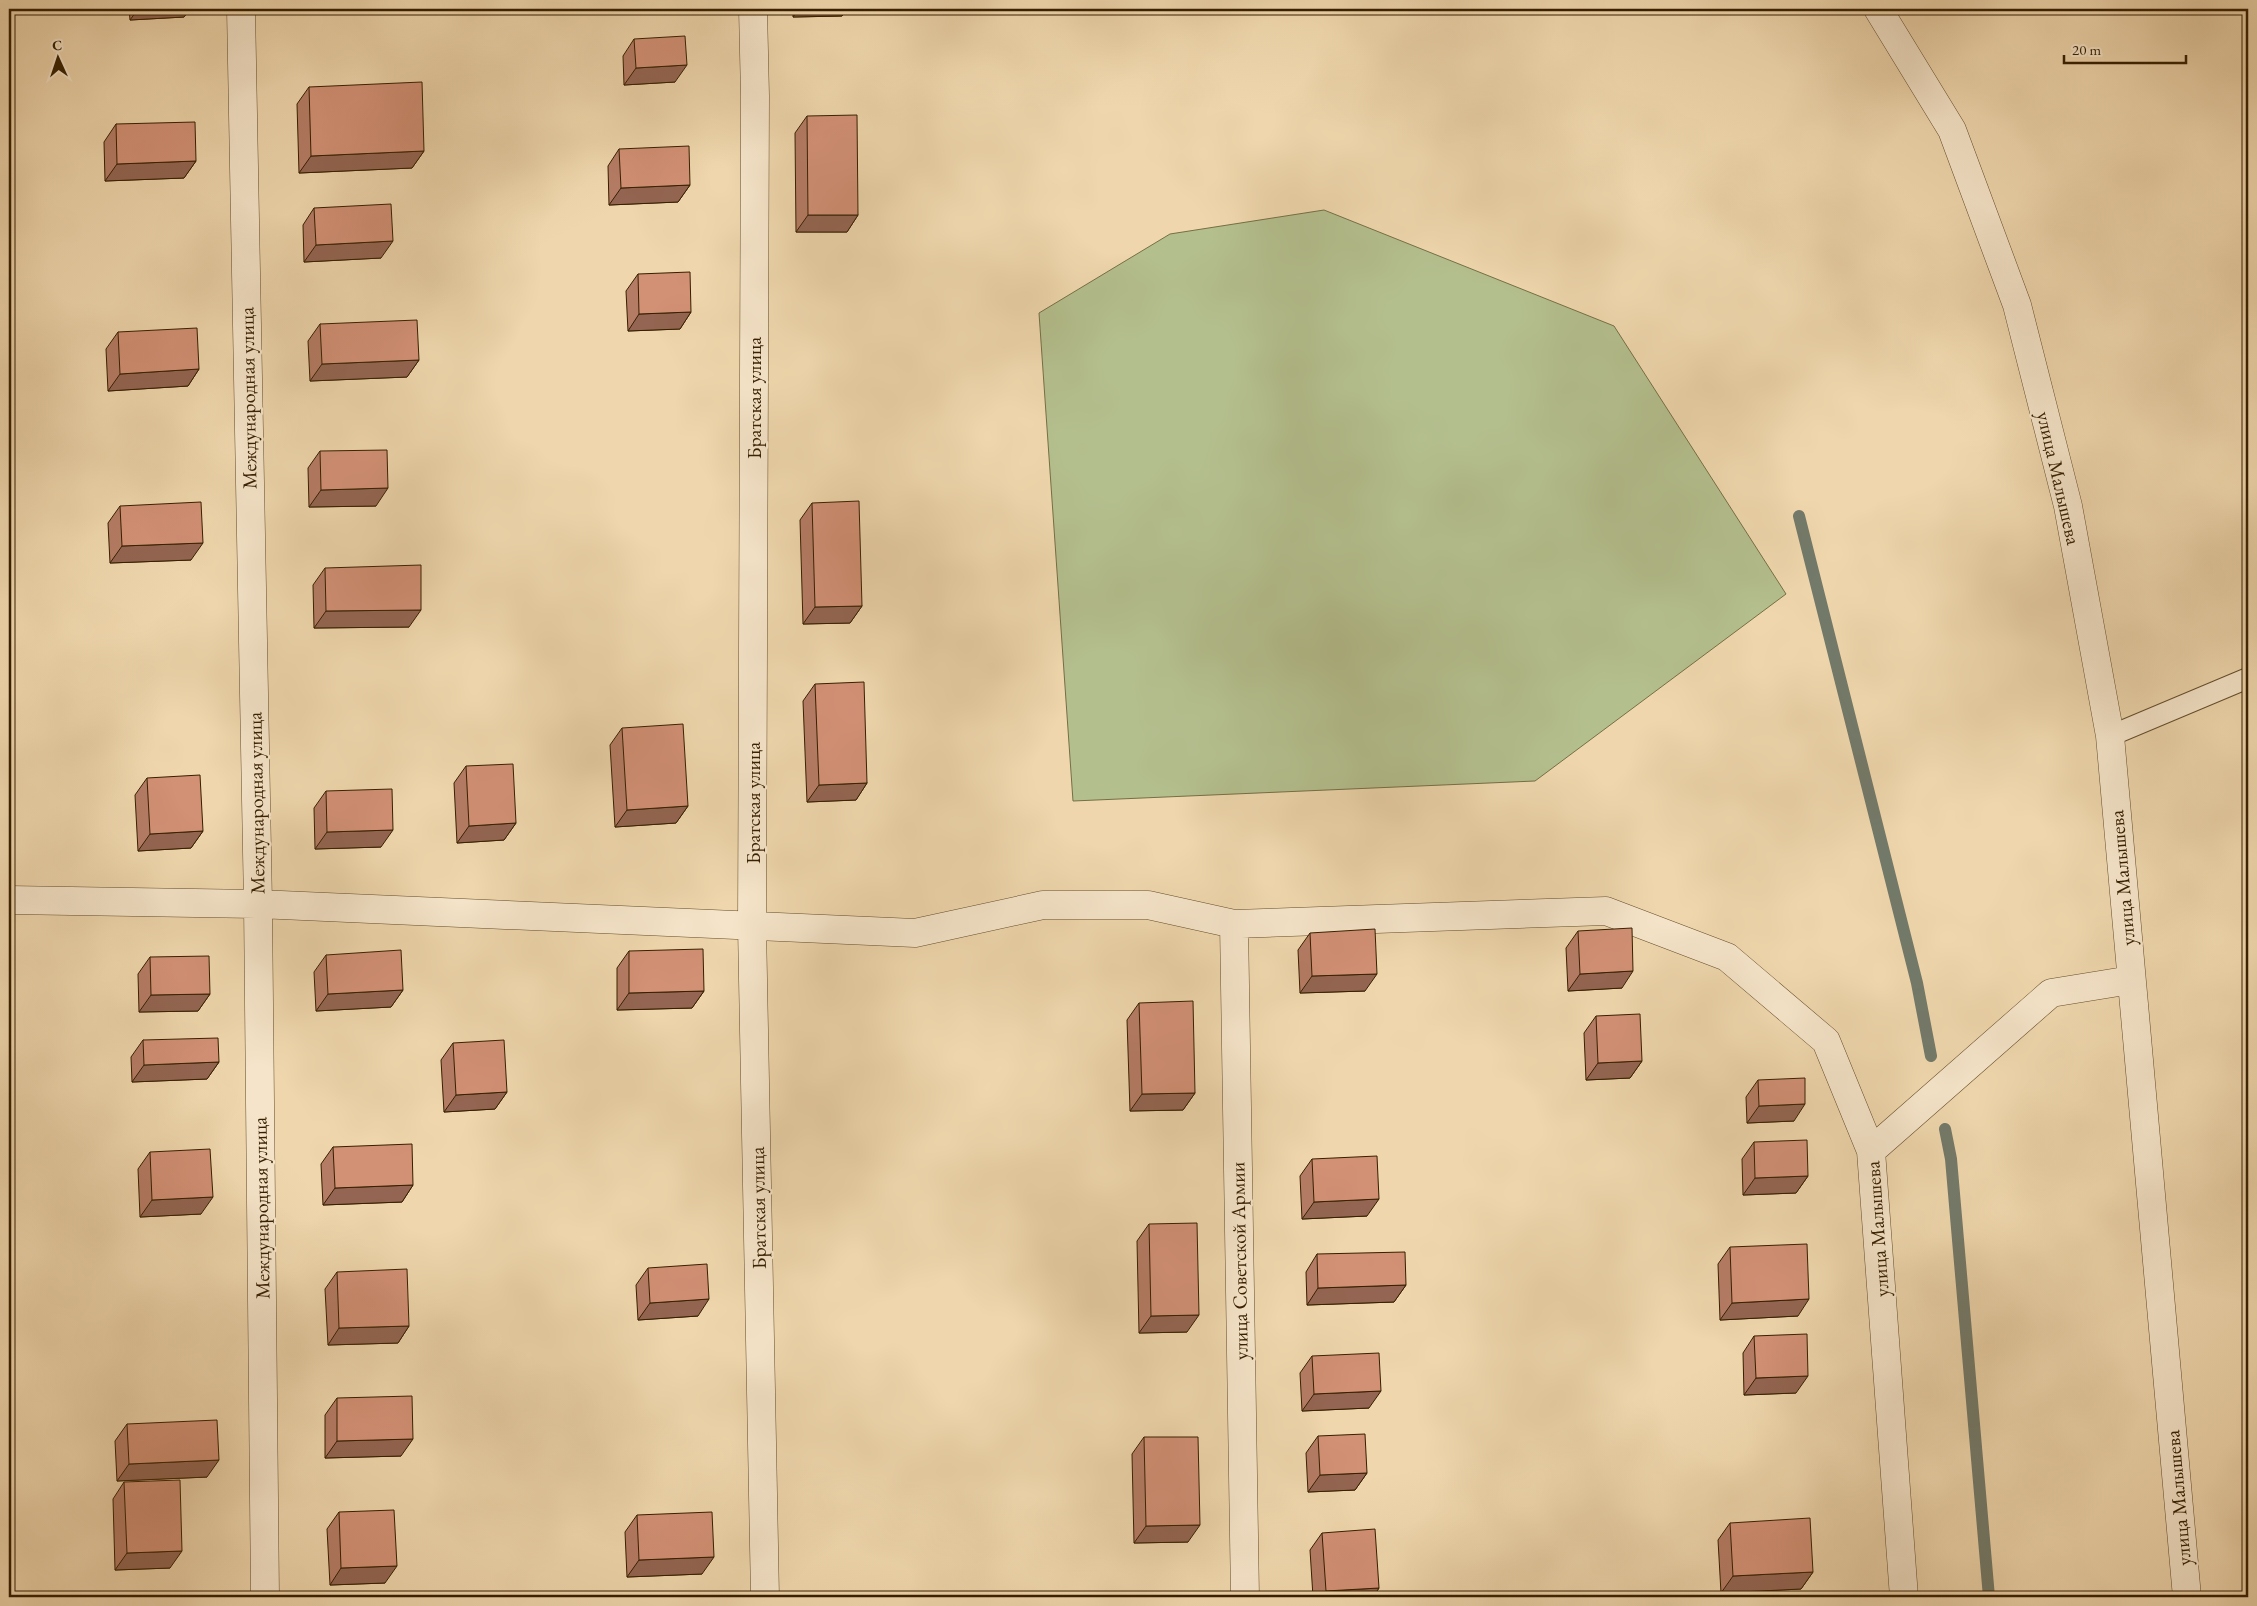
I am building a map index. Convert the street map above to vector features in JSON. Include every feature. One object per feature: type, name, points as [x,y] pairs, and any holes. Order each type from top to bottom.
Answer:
[{"type":"street","name":"Международная улица","points":[[241,9],[258,904],[266,1597]]},
{"type":"street","name":"Братская улица","points":[[753,9],[755,116],[752,927],[765,1597]]},
{"type":"street","name":"улица Малышева","points":[[1878,9],[1952,130],[2016,305],[2068,506],[2110,736],[2187,1597]]},
{"type":"street","points":[[9,900],[258,904],[915,933],[1043,905],[1148,905],[1234,924],[1606,911],[1727,957],[1826,1041],[1871,1151]]},
{"type":"street","name":"улица Советской Армии","points":[[1234,924],[1245,1597]]},
{"type":"street","name":"улица Малышева","points":[[1904,1597],[1871,1151],[2051,993],[2131,980]]},
{"type":"lane","points":[[2110,736],[2248,678]]},
{"type":"green space","points":[[1324,210],[1614,326],[1786,594],[1535,781],[1073,801],[1039,313],[1170,234]]},
{"type":"building","points":[[685,36],[687,65],[636,68],[634,39]]},
{"type":"building","points":[[422,82],[424,151],[311,156],[309,87]]},
{"type":"building","points":[[857,115],[858,215],[808,215],[807,116]]},
{"type":"building","points":[[195,122],[196,161],[117,164],[116,124]]},
{"type":"building","points":[[689,146],[690,185],[621,188],[619,149]]},
{"type":"building","points":[[391,204],[393,241],[316,245],[314,208]]},
{"type":"building","points":[[690,272],[691,312],[639,314],[638,274]]},
{"type":"building","points":[[417,320],[419,360],[322,364],[320,324]]},
{"type":"building","points":[[197,328],[199,369],[120,374],[118,332]]},
{"type":"building","points":[[387,450],[388,488],[321,490],[320,451]]},
{"type":"building","points":[[859,501],[862,606],[815,607],[812,503]]},
{"type":"building","points":[[201,502],[203,543],[122,546],[120,506]]},
{"type":"building","points":[[421,565],[421,610],[326,611],[325,568]]},
{"type":"building","points":[[864,682],[867,783],[819,785],[815,684]]},
{"type":"building","points":[[683,724],[688,806],[627,810],[622,728]]},
{"type":"building","points":[[513,764],[516,823],[469,826],[466,766]]},
{"type":"building","points":[[200,775],[203,831],[150,834],[147,778]]},
{"type":"building","points":[[392,789],[393,830],[327,832],[326,791]]},
{"type":"building","points":[[1632,928],[1633,971],[1580,974],[1578,931]]},
{"type":"building","points":[[1375,929],[1377,974],[1312,976],[1310,933]]},
{"type":"building","points":[[703,949],[704,991],[629,993],[629,951]]},
{"type":"building","points":[[401,950],[403,990],[328,994],[326,955]]},
{"type":"building","points":[[209,956],[210,994],[151,995],[150,957]]},
{"type":"building","points":[[1193,1001],[1195,1093],[1142,1094],[1139,1003]]},
{"type":"building","points":[[1640,1014],[1642,1061],[1598,1063],[1596,1016]]},
{"type":"building","points":[[218,1038],[219,1062],[144,1065],[143,1040]]},
{"type":"building","points":[[504,1040],[507,1092],[456,1095],[453,1043]]},
{"type":"building","points":[[1805,1078],[1805,1104],[1759,1106],[1758,1080]]},
{"type":"building","points":[[1807,1140],[1808,1176],[1755,1178],[1754,1142]]},
{"type":"building","points":[[412,1144],[413,1185],[335,1188],[333,1147]]},
{"type":"building","points":[[210,1149],[213,1197],[152,1200],[150,1152]]},
{"type":"building","points":[[1377,1156],[1379,1199],[1314,1202],[1312,1159]]},
{"type":"building","points":[[1197,1223],[1199,1315],[1151,1316],[1149,1224]]},
{"type":"building","points":[[1807,1244],[1809,1299],[1732,1303],[1730,1247]]},
{"type":"building","points":[[1405,1252],[1406,1285],[1318,1288],[1317,1254]]},
{"type":"building","points":[[707,1264],[709,1299],[650,1303],[648,1268]]},
{"type":"building","points":[[407,1269],[409,1326],[339,1328],[337,1272]]},
{"type":"building","points":[[1807,1334],[1808,1376],[1756,1378],[1754,1336]]},
{"type":"building","points":[[1379,1353],[1381,1391],[1314,1394],[1312,1356]]},
{"type":"building","points":[[412,1396],[413,1439],[337,1441],[337,1398]]},
{"type":"building","points":[[217,1420],[219,1460],[129,1464],[127,1424]]},
{"type":"building","points":[[1365,1434],[1367,1473],[1320,1475],[1318,1436]]},
{"type":"building","points":[[1144,1437],[1198,1437],[1200,1525],[1146,1526]]},
{"type":"building","points":[[180,1480],[182,1551],[127,1553],[124,1482]]},
{"type":"building","points":[[394,1510],[397,1566],[341,1568],[339,1512]]},
{"type":"building","points":[[712,1512],[714,1557],[639,1560],[637,1515]]},
{"type":"building","points":[[1810,1518],[1813,1572],[1733,1576],[1730,1523]]},
{"type":"building","points":[[1375,1529],[1379,1588],[1326,1591],[1322,1533]]},
{"type":"waterway","points":[[1799,516],[1917,983],[1931,1056]]},
{"type":"waterway","points":[[1945,1129],[1951,1159],[1989,1597]]}]
